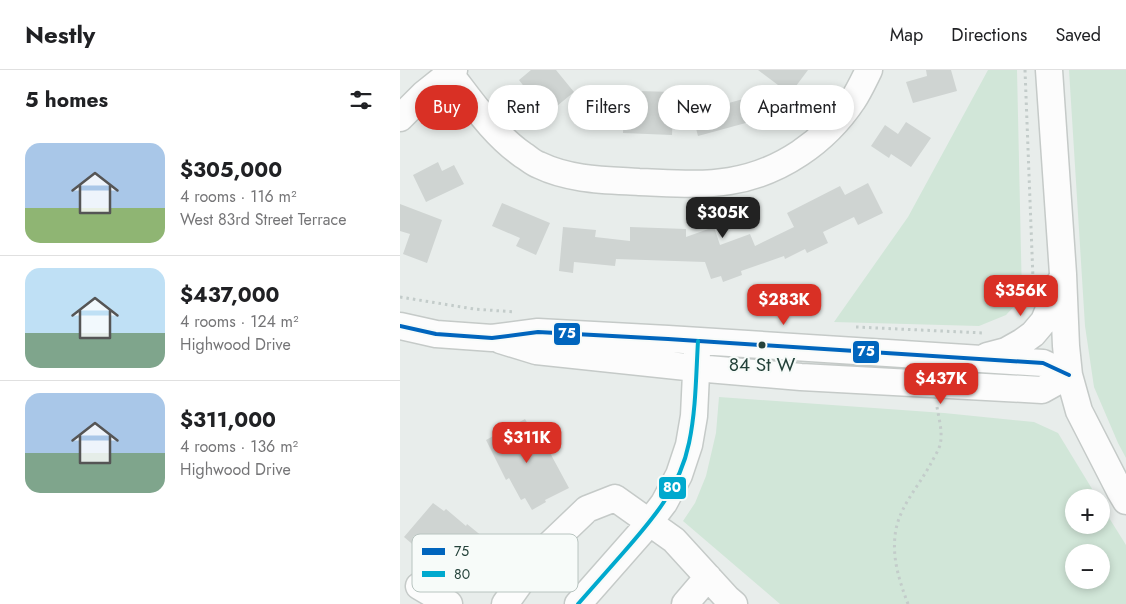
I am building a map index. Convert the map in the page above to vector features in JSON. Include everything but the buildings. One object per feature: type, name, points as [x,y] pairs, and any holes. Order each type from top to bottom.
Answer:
[{"type":"street","points":[[400,118],[424,94],[452,72],[491,126],[513,148],[538,165],[566,175],[597,180],[692,184],[730,181],[768,171],[801,153],[831,128],[854,99],[869,70]]},
{"type":"street","points":[[1049,70],[1069,375],[1079,411],[1126,501]]},
{"type":"street","points":[[976,359],[1006,351],[1033,334],[1044,321],[1063,274]]},
{"type":"street","points":[[400,326],[436,334],[492,338],[538,332],[976,359],[1042,364],[1069,375]]},
{"type":"street","points":[[492,338],[536,351],[801,377],[1042,390],[1069,375]]},
{"type":"street","points":[[578,604],[649,523],[664,503],[679,475],[689,446],[694,416],[698,341]]},
{"type":"street","points":[[561,534],[587,509],[615,498],[674,540],[726,598],[734,604]]},
{"type":"street","points":[[685,604],[708,577]]},
{"type":"street","points":[[429,592],[449,604]]},
{"type":"street","points":[[505,604],[514,592]]},
{"type":"path","points":[[1025,70],[1032,294]]},
{"type":"path","points":[[908,604],[899,580],[895,560],[896,530],[909,498],[940,446],[941,433],[937,407]]},
{"type":"green space","points":[[988,70],[1017,70],[1022,298],[1006,315],[979,326],[834,322],[908,217]]},
{"type":"green space","points":[[1069,70],[1126,70],[1126,458],[1094,387],[1085,326]]},
{"type":"green space","points":[[719,397],[944,413],[1034,422],[1058,433],[1092,489],[1065,489],[1065,534],[1110,534],[1110,519],[1126,545],[1126,604],[780,604],[683,521],[695,503],[706,476],[716,433]]},
{"type":"transit line","name":"75","points":[[400,326],[436,334],[492,338],[538,332],[1043,363],[1069,375]]},
{"type":"transit line","name":"80","points":[[578,604],[654,516],[679,475],[689,443],[693,418],[698,341]]},
{"type":"place","name":"84 St W","points":[[762,345]]}]
